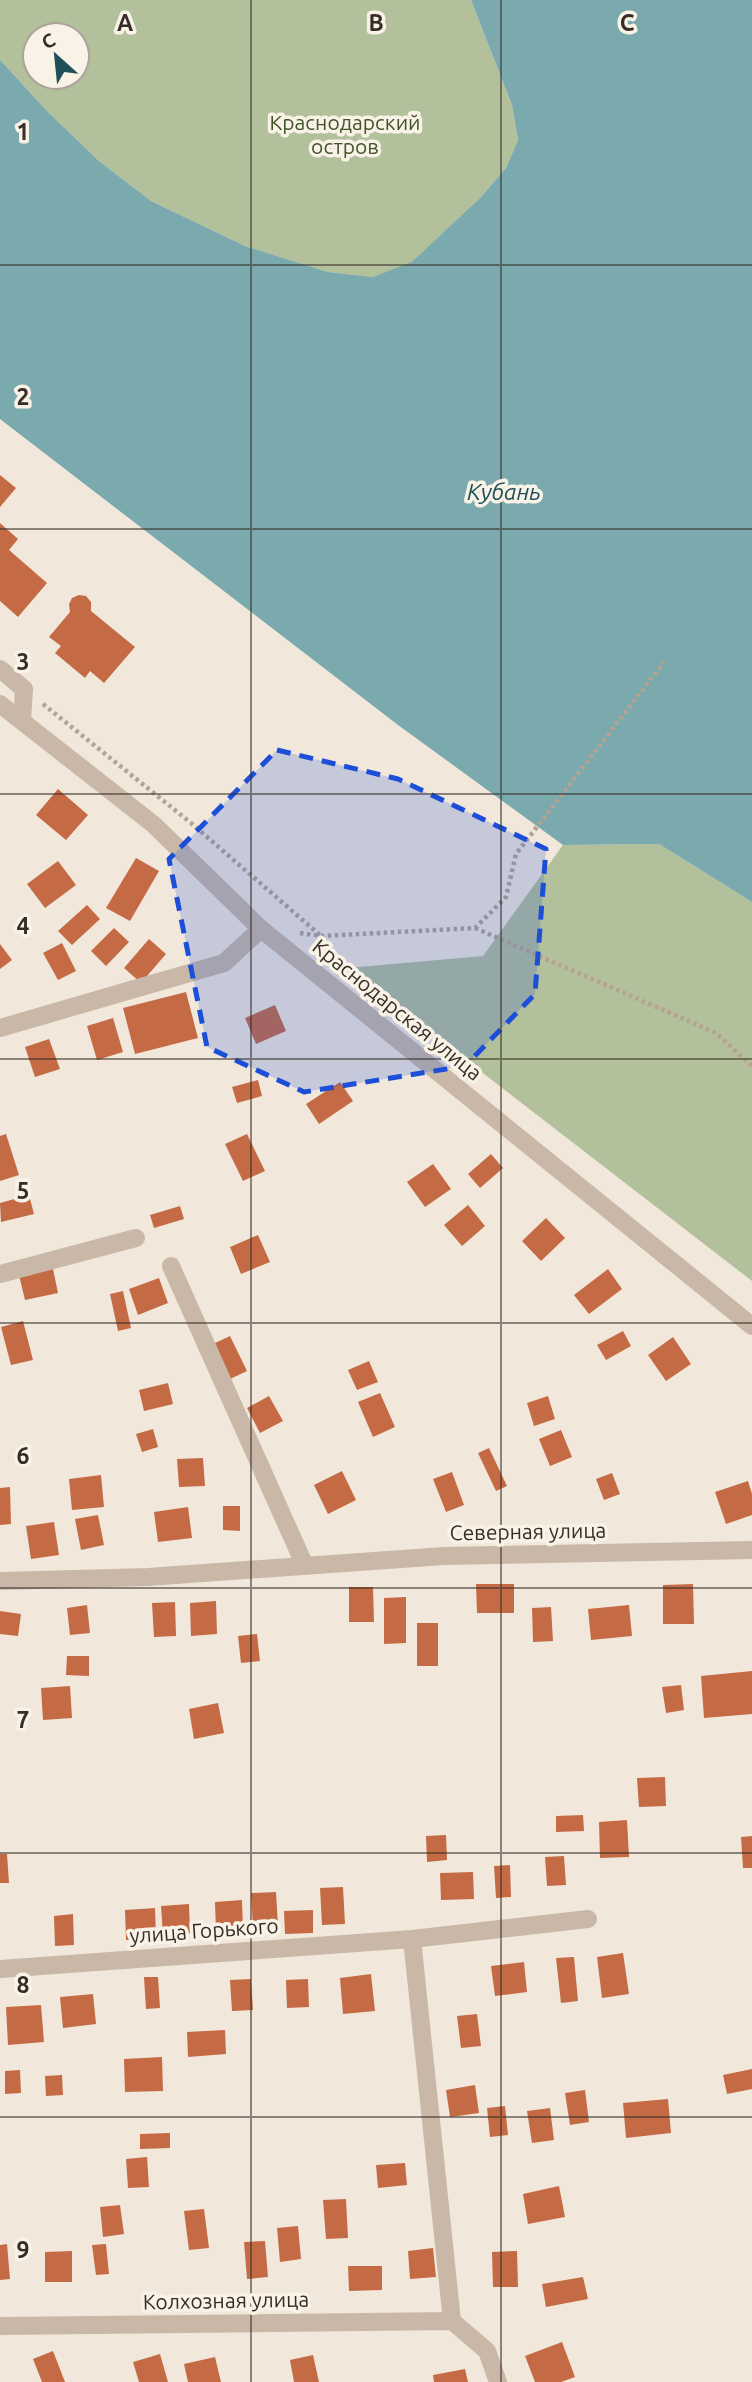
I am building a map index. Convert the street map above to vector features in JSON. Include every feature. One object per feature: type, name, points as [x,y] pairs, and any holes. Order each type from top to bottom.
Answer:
[{"type":"street","points":[[0,669],[24,688],[22,721]]},
{"type":"street","name":"Краснодарская улица","points":[[0,704],[153,824],[279,944],[752,1326]]},
{"type":"street","points":[[0,1028],[224,963],[261,929]]},
{"type":"street","points":[[0,1274],[136,1238]]},
{"type":"street","points":[[171,1266],[305,1566]]},
{"type":"street","name":"Северная улица","points":[[0,1581],[148,1577],[444,1556],[752,1550]]},
{"type":"street","name":"улица Горького","points":[[0,1969],[412,1939],[588,1919]]},
{"type":"street","points":[[412,1939],[452,2321],[486,2351],[498,2382]]},
{"type":"street","name":"Колхозная улица","points":[[0,2326],[452,2321]]},
{"type":"path","points":[[475,928],[506,897],[516,854],[664,662]]},
{"type":"path","points":[[24,688],[191,823],[322,936]]},
{"type":"path","points":[[279,944],[291,932],[322,936],[475,928],[716,1033],[752,1066]]},
{"type":"highlighted area","points":[[277,750],[398,779],[546,849],[535,994],[465,1066],[304,1092],[207,1047],[169,859]]},
{"type":"green space","name":"Краснодарский остров","points":[[0,0],[471,0],[512,105],[518,140],[506,168],[481,197],[412,263],[373,277],[328,272],[245,246],[151,201],[99,161],[49,113],[29,91],[91,91],[91,21],[21,21],[21,83],[0,60]]},
{"type":"green space","points":[[659,844],[752,902],[752,1281],[347,968],[483,956],[563,845]]},
{"type":"water","name":"Кубань","points":[[471,0],[752,0],[752,902],[659,844],[563,845],[398,725],[0,419],[0,60],[21,83],[21,91],[29,91],[99,161],[151,201],[245,246],[328,272],[373,277],[412,262],[481,197],[506,168],[518,140],[512,105]]},
{"type":"building","points":[[0,475],[16,488],[0,507]]},
{"type":"building","points":[[0,523],[18,539],[9,550],[47,583],[18,617],[0,601]]},
{"type":"building","points":[[86,596],[91,602],[91,611],[135,647],[104,683],[90,671],[85,678],[55,653],[61,646],[49,637],[70,612],[69,604],[72,598]]},
{"type":"building","points":[[58,789],[88,815],[66,840],[36,815]]},
{"type":"building","points":[[136,858],[159,871],[130,921],[106,908]]},
{"type":"building","points":[[58,861],[76,885],[45,908],[27,884]]},
{"type":"building","points":[[87,905],[100,919],[72,945],[58,931]]},
{"type":"building","points":[[114,928],[129,942],[106,966],[91,951]]},
{"type":"building","points":[[149,939],[166,954],[141,983],[124,968]]},
{"type":"building","points":[[62,943],[76,971],[58,980],[43,953]]},
{"type":"building","points":[[0,944],[12,960],[0,969]]},
{"type":"building","points":[[186,992],[198,1038],[135,1054],[123,1008]]},
{"type":"building","points":[[275,1005],[286,1031],[256,1044],[245,1018]]},
{"type":"building","points":[[113,1018],[123,1052],[97,1060],[87,1026]]},
{"type":"building","points":[[49,1039],[60,1069],[35,1077],[25,1047]]},
{"type":"building","points":[[258,1080],[262,1096],[237,1103],[232,1087]]},
{"type":"building","points":[[340,1082],[353,1101],[319,1124],[306,1104]]},
{"type":"building","points":[[6,1134],[19,1175],[0,1181],[0,1136]]},
{"type":"building","points":[[247,1134],[265,1171],[243,1181],[225,1144]]},
{"type":"building","points":[[491,1154],[503,1168],[480,1188],[468,1174]]},
{"type":"building","points":[[433,1164],[451,1189],[425,1207],[407,1182]]},
{"type":"building","points":[[29,1195],[34,1214],[1,1222],[0,1203]]},
{"type":"building","points":[[468,1205],[485,1226],[462,1246],[444,1225]]},
{"type":"building","points":[[180,1206],[184,1219],[154,1228],[150,1215]]},
{"type":"building","points":[[546,1218],[565,1238],[541,1261],[522,1241]]},
{"type":"building","points":[[258,1235],[270,1262],[241,1274],[230,1247]]},
{"type":"building","points":[[52,1264],[58,1293],[25,1300],[18,1271]]},
{"type":"building","points":[[608,1269],[622,1289],[589,1314],[574,1295]]},
{"type":"building","points":[[159,1278],[168,1303],[138,1315],[129,1289]]},
{"type":"building","points":[[123,1291],[131,1328],[118,1331],[110,1294]]},
{"type":"building","points":[[23,1321],[33,1360],[11,1365],[1,1327]]},
{"type":"building","points":[[623,1331],[631,1346],[606,1360],[597,1345]]},
{"type":"building","points":[[230,1336],[247,1371],[230,1379],[213,1344]]},
{"type":"building","points":[[673,1337],[691,1364],[666,1381],[648,1355]]},
{"type":"building","points":[[369,1361],[378,1382],[357,1390],[348,1370]]},
{"type":"building","points":[[168,1383],[173,1404],[144,1411],[139,1390]]},
{"type":"building","points":[[380,1393],[395,1427],[373,1437],[358,1402]]},
{"type":"building","points":[[269,1396],[283,1421],[260,1433],[247,1408]]},
{"type":"building","points":[[548,1396],[555,1419],[534,1426],[527,1403]]},
{"type":"building","points":[[153,1429],[158,1447],[142,1452],[136,1434]]},
{"type":"building","points":[[561,1430],[572,1457],[550,1466],[539,1439]]},
{"type":"building","points":[[489,1448],[507,1486],[496,1491],[478,1453]]},
{"type":"building","points":[[203,1458],[205,1486],[179,1487],[177,1459]]},
{"type":"building","points":[[342,1471],[356,1500],[328,1514],[314,1485]]},
{"type":"building","points":[[452,1472],[464,1505],[446,1512],[433,1479]]},
{"type":"building","points":[[612,1473],[620,1494],[604,1500],[596,1479]]},
{"type":"building","points":[[101,1475],[104,1507],[72,1510],[69,1479]]},
{"type":"building","points":[[748,1481],[752,1494],[752,1515],[726,1524],[715,1492]]},
{"type":"building","points":[[10,1487],[11,1524],[0,1525],[0,1488]]},
{"type":"building","points":[[223,1506],[240,1506],[240,1531],[223,1530]]},
{"type":"building","points":[[188,1507],[192,1538],[158,1542],[154,1512]]},
{"type":"building","points":[[98,1515],[104,1545],[81,1550],[75,1519]]},
{"type":"building","points":[[54,1522],[59,1555],[31,1559],[26,1526]]},
{"type":"building","points":[[476,1584],[514,1584],[514,1613],[477,1613]]},
{"type":"building","points":[[693,1584],[694,1624],[663,1624],[663,1585]]},
{"type":"building","points":[[349,1587],[373,1587],[374,1622],[349,1622]]},
{"type":"building","points":[[406,1597],[406,1643],[384,1644],[384,1598]]},
{"type":"building","points":[[216,1601],[217,1634],[191,1636],[190,1603]]},
{"type":"building","points":[[175,1602],[176,1636],[154,1637],[152,1603]]},
{"type":"building","points":[[87,1605],[90,1633],[70,1635],[67,1608]]},
{"type":"building","points":[[629,1605],[632,1636],[591,1640],[588,1609]]},
{"type":"building","points":[[551,1607],[553,1641],[533,1642],[532,1608]]},
{"type":"building","points":[[0,1611],[21,1614],[18,1636],[0,1634]]},
{"type":"building","points":[[417,1623],[438,1623],[438,1666],[417,1666]]},
{"type":"building","points":[[257,1634],[260,1661],[241,1663],[238,1636]]},
{"type":"building","points":[[67,1656],[89,1656],[89,1676],[66,1675]]},
{"type":"building","points":[[752,1671],[752,1714],[704,1718],[701,1676]]},
{"type":"building","points":[[681,1685],[684,1710],[666,1713],[662,1687]]},
{"type":"building","points":[[70,1686],[72,1718],[43,1720],[41,1688]]},
{"type":"building","points":[[218,1703],[224,1733],[194,1739],[189,1709]]},
{"type":"building","points":[[665,1777],[666,1806],[639,1807],[637,1778]]},
{"type":"building","points":[[583,1815],[584,1831],[556,1832],[556,1816]]},
{"type":"building","points":[[627,1820],[629,1857],[600,1858],[599,1822]]},
{"type":"building","points":[[446,1835],[447,1860],[427,1862],[426,1836]]},
{"type":"building","points":[[752,1836],[752,1868],[743,1868],[741,1837]]},
{"type":"building","points":[[0,1854],[7,1854],[9,1883],[0,1883]]},
{"type":"building","points":[[564,1856],[566,1885],[547,1886],[545,1857]]},
{"type":"building","points":[[510,1865],[511,1897],[496,1898],[494,1866]]},
{"type":"building","points":[[473,1872],[474,1899],[441,1900],[440,1873]]},
{"type":"building","points":[[343,1887],[345,1924],[322,1925],[320,1888]]},
{"type":"building","points":[[276,1892],[278,1926],[253,1927],[251,1893]]},
{"type":"building","points":[[242,1900],[243,1932],[216,1933],[215,1902]]},
{"type":"building","points":[[189,1904],[190,1933],[163,1935],[161,1906]]},
{"type":"building","points":[[155,1908],[156,1938],[126,1940],[125,1910]]},
{"type":"building","points":[[313,1910],[313,1933],[285,1934],[284,1911]]},
{"type":"building","points":[[73,1914],[74,1945],[55,1946],[54,1916]]},
{"type":"building","points":[[623,1953],[629,1994],[602,1998],[597,1957]]},
{"type":"building","points":[[574,1957],[578,2001],[561,2003],[556,1958]]},
{"type":"building","points":[[524,1962],[527,1992],[495,1996],[491,1966]]},
{"type":"building","points":[[371,1974],[375,2011],[343,2014],[340,1978]]},
{"type":"building","points":[[144,1977],[158,1977],[160,2008],[146,2009]]},
{"type":"building","points":[[251,1979],[253,2010],[232,2011],[230,1980]]},
{"type":"building","points":[[308,1979],[309,2007],[287,2008],[286,1980]]},
{"type":"building","points":[[93,1994],[96,2024],[63,2028],[60,1997]]},
{"type":"building","points":[[41,2005],[44,2042],[8,2045],[6,2007]]},
{"type":"building","points":[[477,2014],[481,2046],[461,2048],[457,2016]]},
{"type":"building","points":[[225,2030],[226,2054],[188,2057],[187,2032]]},
{"type":"building","points":[[162,2057],[163,2091],[125,2092],[124,2059]]},
{"type":"building","points":[[752,2069],[752,2089],[727,2094],[723,2075]]},
{"type":"building","points":[[20,2070],[21,2093],[5,2094],[5,2071]]},
{"type":"building","points":[[62,2075],[63,2095],[46,2096],[45,2076]]},
{"type":"building","points":[[475,2085],[479,2113],[450,2117],[446,2090]]},
{"type":"building","points":[[585,2090],[589,2122],[570,2125],[565,2093]]},
{"type":"building","points":[[668,2099],[671,2133],[626,2138],[623,2103]]},
{"type":"building","points":[[505,2106],[508,2135],[490,2137],[487,2108]]},
{"type":"building","points":[[550,2108],[554,2140],[532,2143],[527,2111]]},
{"type":"building","points":[[170,2133],[170,2148],[140,2149],[140,2134]]},
{"type":"building","points":[[147,2157],[149,2187],[128,2188],[126,2159]]},
{"type":"building","points":[[405,2163],[407,2185],[378,2188],[376,2165]]},
{"type":"building","points":[[559,2186],[565,2217],[528,2224],[523,2194]]},
{"type":"building","points":[[346,2199],[348,2238],[326,2239],[323,2200]]},
{"type":"building","points":[[120,2205],[124,2234],[103,2237],[100,2207]]},
{"type":"building","points":[[204,2209],[209,2248],[189,2250],[184,2211]]},
{"type":"building","points":[[298,2226],[301,2259],[280,2262],[277,2228]]},
{"type":"building","points":[[265,2241],[268,2277],[247,2279],[244,2242]]},
{"type":"building","points":[[7,2244],[10,2279],[0,2280],[0,2245]]},
{"type":"building","points":[[106,2244],[109,2274],[96,2275],[92,2245]]},
{"type":"building","points":[[433,2248],[436,2277],[410,2279],[408,2251]]},
{"type":"building","points":[[72,2251],[72,2282],[45,2282],[45,2252]]},
{"type":"building","points":[[517,2251],[518,2287],[493,2287],[492,2252]]},
{"type":"building","points":[[348,2266],[382,2266],[382,2290],[349,2291]]},
{"type":"building","points":[[583,2277],[588,2299],[546,2307],[542,2284]]},
{"type":"building","points":[[562,2342],[575,2377],[561,2382],[535,2382],[525,2356]]},
{"type":"building","points":[[53,2351],[65,2382],[42,2382],[33,2359]]},
{"type":"building","points":[[160,2354],[168,2382],[139,2382],[133,2362]]},
{"type":"building","points":[[313,2355],[319,2382],[294,2382],[290,2360]]},
{"type":"building","points":[[215,2357],[221,2382],[188,2382],[184,2364]]},
{"type":"building","points":[[465,2369],[468,2382],[434,2382],[433,2375]]}]
